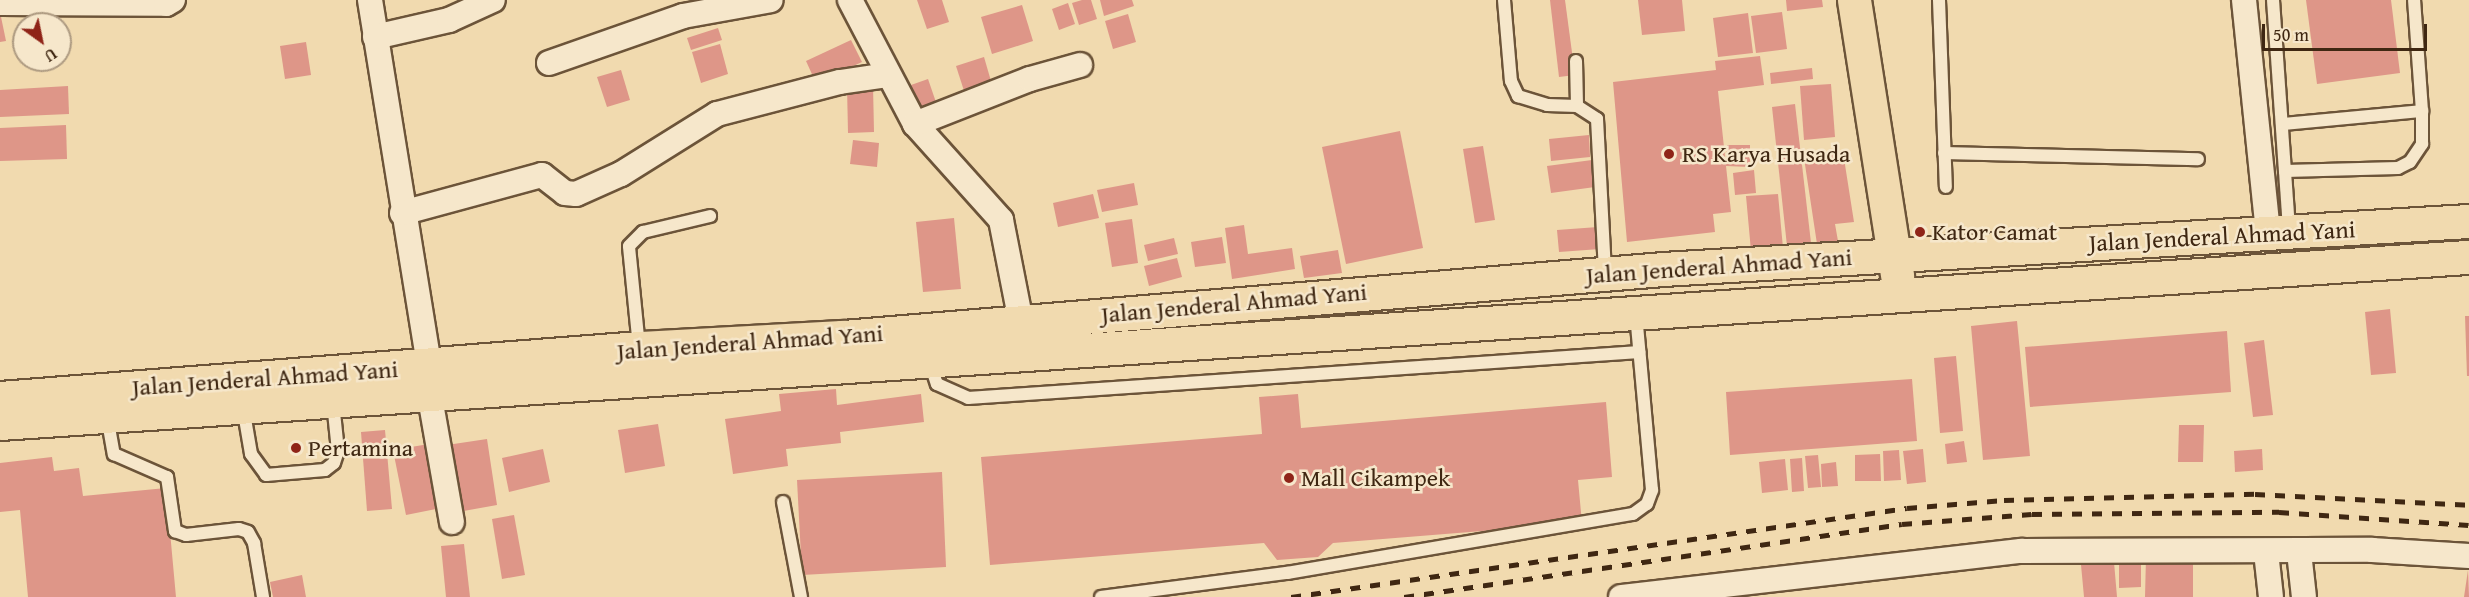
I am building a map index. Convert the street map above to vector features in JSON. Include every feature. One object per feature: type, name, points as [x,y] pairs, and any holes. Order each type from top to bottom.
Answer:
[{"type":"highway","points":[[1854,0],[1899,292]]},
{"type":"highway","name":"Jalan Jenderal Ahmad Yani","points":[[0,423],[332,399],[429,379],[639,348],[1021,322],[1605,273],[2469,221]]},
{"type":"highway","name":"Jalan Jenderal Ahmad Yani","points":[[0,398],[429,379],[929,362],[1899,292],[2469,257]]},
{"type":"highway","points":[[1500,281],[1506,322]]},
{"type":"street","points":[[0,3],[166,4],[173,0]]},
{"type":"street","points":[[370,0],[452,522]]},
{"type":"street","points":[[375,37],[449,20],[493,0]]},
{"type":"street","points":[[549,63],[683,16],[771,0]]},
{"type":"street","points":[[850,0],[915,124],[1000,220],[1021,322]]},
{"type":"street","points":[[2244,0],[2279,233]]},
{"type":"street","points":[[915,124],[1030,79],[1080,65]]},
{"type":"street","points":[[402,213],[542,175],[565,193],[576,194],[621,174],[717,114],[840,82],[888,75]]},
{"type":"street","points":[[1621,597],[2021,551],[2372,550],[2469,556]]},
{"type":"street","points":[[2266,552],[2271,597]]},
{"type":"street","points":[[2299,552],[2304,597]]},
{"type":"lane","points":[[1504,0],[1513,90],[1530,102],[1577,106],[1592,112],[1600,127],[1605,273]]},
{"type":"lane","points":[[1939,0],[1946,187]]},
{"type":"lane","points":[[2273,0],[2285,171],[2279,233]]},
{"type":"lane","points":[[2285,171],[2398,168],[2410,162],[2422,144],[2422,111],[2414,0]]},
{"type":"lane","points":[[1575,62],[1577,106]]},
{"type":"lane","points":[[2283,124],[2422,111]]},
{"type":"lane","points":[[1944,153],[2198,159]]},
{"type":"lane","points":[[639,348],[629,246],[643,232],[710,216]]},
{"type":"lane","points":[[1101,597],[1287,573],[1633,514],[1647,504],[1652,490],[1635,312]]},
{"type":"lane","points":[[929,362],[937,384],[968,398],[1639,352]]},
{"type":"lane","points":[[243,406],[251,454],[266,475],[325,470],[334,463],[338,451],[332,399]]},
{"type":"lane","points":[[107,415],[114,454],[167,477],[175,531],[186,535],[239,529],[248,532],[254,543],[263,597]]},
{"type":"lane","points":[[783,502],[801,597]]},
{"type":"building","points":[[917,0],[942,0],[949,22],[927,29]]},
{"type":"building","points":[[1091,0],[1097,19],[1079,25],[1072,3]]},
{"type":"building","points":[[1100,0],[1132,0],[1134,6],[1104,16]]},
{"type":"building","points":[[1550,0],[1565,0],[1575,75],[1559,77]]},
{"type":"building","points":[[1638,0],[1682,0],[1685,31],[1642,35]]},
{"type":"building","points":[[1786,0],[1822,0],[1823,7],[1787,11]]},
{"type":"building","points":[[2306,0],[2391,0],[2400,73],[2317,84]]},
{"type":"building","points":[[1068,3],[1075,24],[1059,30],[1052,9]]},
{"type":"building","points":[[1022,5],[1033,41],[992,54],[981,17]]},
{"type":"building","points":[[0,12],[6,41],[0,42]]},
{"type":"building","points":[[1782,12],[1787,49],[1756,53],[1751,16]]},
{"type":"building","points":[[1748,13],[1753,53],[1718,57],[1713,18]]},
{"type":"building","points":[[1128,14],[1136,42],[1113,49],[1105,21]]},
{"type":"building","points":[[718,28],[722,40],[691,50],[687,38]]},
{"type":"building","points":[[851,40],[862,62],[816,83],[806,61]]},
{"type":"building","points":[[306,42],[311,75],[285,79],[280,46]]},
{"type":"building","points":[[720,44],[728,74],[701,83],[692,52]]},
{"type":"building","points":[[1760,56],[1764,85],[1718,91],[1731,212],[1713,214],[1715,232],[1627,242],[1613,82],[1716,70],[1715,61]]},
{"type":"building","points":[[984,57],[993,88],[966,97],[956,66]]},
{"type":"building","points":[[1812,68],[1813,79],[1771,84],[1770,73]]},
{"type":"building","points":[[621,70],[630,100],[607,107],[597,77]]},
{"type":"building","points":[[928,79],[939,111],[922,116],[911,85]]},
{"type":"building","points":[[1831,84],[1835,137],[1804,140],[1800,86]]},
{"type":"building","points":[[873,85],[874,132],[848,133],[847,86]]},
{"type":"building","points":[[68,86],[69,114],[0,117],[0,90]]},
{"type":"building","points":[[1795,104],[1811,243],[1787,246],[1772,107]]},
{"type":"building","points":[[66,125],[67,159],[0,161],[0,128]]},
{"type":"building","points":[[1400,131],[1423,248],[1346,264],[1322,147]]},
{"type":"building","points":[[1589,135],[1590,157],[1551,161],[1549,139]]},
{"type":"building","points":[[853,140],[879,143],[877,167],[850,164]]},
{"type":"building","points":[[1727,145],[1750,145],[1750,167],[1726,166]]},
{"type":"building","points":[[1483,146],[1495,220],[1475,223],[1463,149]]},
{"type":"building","points":[[1843,152],[1854,222],[1835,224],[1838,241],[1817,244],[1804,158]]},
{"type":"building","points":[[1592,160],[1595,187],[1551,193],[1547,166]]},
{"type":"building","points":[[1754,170],[1756,193],[1735,195],[1733,173]]},
{"type":"building","points":[[1134,183],[1138,205],[1102,212],[1097,190]]},
{"type":"building","points":[[1093,194],[1099,218],[1058,227],[1053,203]]},
{"type":"building","points":[[1778,194],[1783,248],[1751,251],[1746,196]]},
{"type":"building","points":[[954,218],[961,289],[923,292],[916,222]]},
{"type":"building","points":[[1132,219],[1138,263],[1112,267],[1105,223]]},
{"type":"building","points":[[1244,225],[1248,254],[1292,248],[1295,269],[1232,279],[1225,228]]},
{"type":"building","points":[[1598,227],[1600,249],[1559,252],[1557,230]]},
{"type":"building","points":[[1222,237],[1226,263],[1195,267],[1191,242]]},
{"type":"building","points":[[1174,238],[1178,254],[1148,261],[1144,245]]},
{"type":"building","points":[[1338,250],[1342,273],[1304,278],[1300,256]]},
{"type":"building","points":[[1177,258],[1182,277],[1149,286],[1144,266]]},
{"type":"building","points":[[2390,309],[2396,373],[2371,375],[2365,312]]},
{"type":"building","points":[[2465,316],[2469,316],[2469,376],[2467,376]]},
{"type":"building","points":[[2017,321],[2030,456],[1983,460],[1971,326]]},
{"type":"building","points":[[2227,331],[2231,392],[2030,407],[2025,347]]},
{"type":"building","points":[[2264,340],[2273,415],[2253,417],[2244,343]]},
{"type":"building","points":[[1956,356],[1963,431],[1940,433],[1934,358]]},
{"type":"building","points":[[1912,379],[1917,441],[1730,455],[1726,392]]},
{"type":"building","points":[[836,389],[837,405],[921,394],[924,422],[840,432],[841,443],[786,449],[788,466],[733,474],[725,419],[781,411],[779,394]]},
{"type":"building","name":"Mall Cikampek","points":[[1298,394],[1301,428],[1606,402],[1612,477],[1578,480],[1582,523],[1333,543],[1318,557],[1277,560],[1264,543],[990,565],[981,457],[1262,434],[1259,397]]},
{"type":"building","points":[[658,424],[665,466],[625,473],[618,430]]},
{"type":"building","points":[[2179,425],[2204,425],[2203,462],[2178,462]]},
{"type":"building","points":[[385,430],[392,509],[367,511],[361,432]]},
{"type":"building","points":[[487,439],[497,505],[458,512],[447,445]]},
{"type":"building","points":[[1964,441],[1967,462],[1947,464],[1945,444]]},
{"type":"building","points":[[429,444],[441,508],[406,515],[393,450]]},
{"type":"building","points":[[543,449],[550,482],[509,492],[502,458]]},
{"type":"building","points":[[1923,449],[1926,482],[1907,484],[1903,451]]},
{"type":"building","points":[[2262,449],[2263,470],[2235,472],[2234,451]]},
{"type":"building","points":[[1899,450],[1901,480],[1884,481],[1883,451]]},
{"type":"building","points":[[1880,454],[1881,481],[1855,481],[1855,455]]},
{"type":"building","points":[[1818,455],[1821,487],[1808,488],[1805,456]]},
{"type":"building","points":[[52,457],[54,471],[79,468],[83,496],[166,488],[176,597],[28,597],[20,510],[0,512],[0,463]]},
{"type":"building","points":[[1802,458],[1804,491],[1792,492],[1790,459]]},
{"type":"building","points":[[1785,459],[1788,490],[1762,493],[1759,462]]},
{"type":"building","points":[[1836,462],[1838,486],[1822,487],[1821,464]]},
{"type":"building","points":[[942,472],[946,567],[802,575],[797,480]]},
{"type":"building","points":[[514,515],[525,575],[502,579],[492,519]]},
{"type":"building","points":[[464,544],[470,597],[446,597],[441,546]]},
{"type":"building","points":[[2146,557],[2193,557],[2193,597],[2145,597]]},
{"type":"building","points":[[2141,561],[2141,587],[2119,588],[2119,562]]},
{"type":"building","points":[[2114,562],[2117,597],[2084,597],[2081,565]]},
{"type":"building","points":[[2468,570],[2469,597],[2464,597]]},
{"type":"building","points":[[302,575],[306,597],[273,597],[270,582]]},
{"type":"railway","points":[[1291,597],[1907,508],[2004,500],[2255,494],[2469,505]]},
{"type":"railway","points":[[1404,597],[1902,524],[2032,514],[2279,512],[2469,525]]},
{"type":"place","name":"RS Karya Husada","points":[[1669,154]]},
{"type":"place","name":"Kator Camat","points":[[1920,232]]},
{"type":"place","name":"Pertamina","points":[[296,448]]},
{"type":"place","name":"Mall Cikampek","points":[[1289,478]]}]
